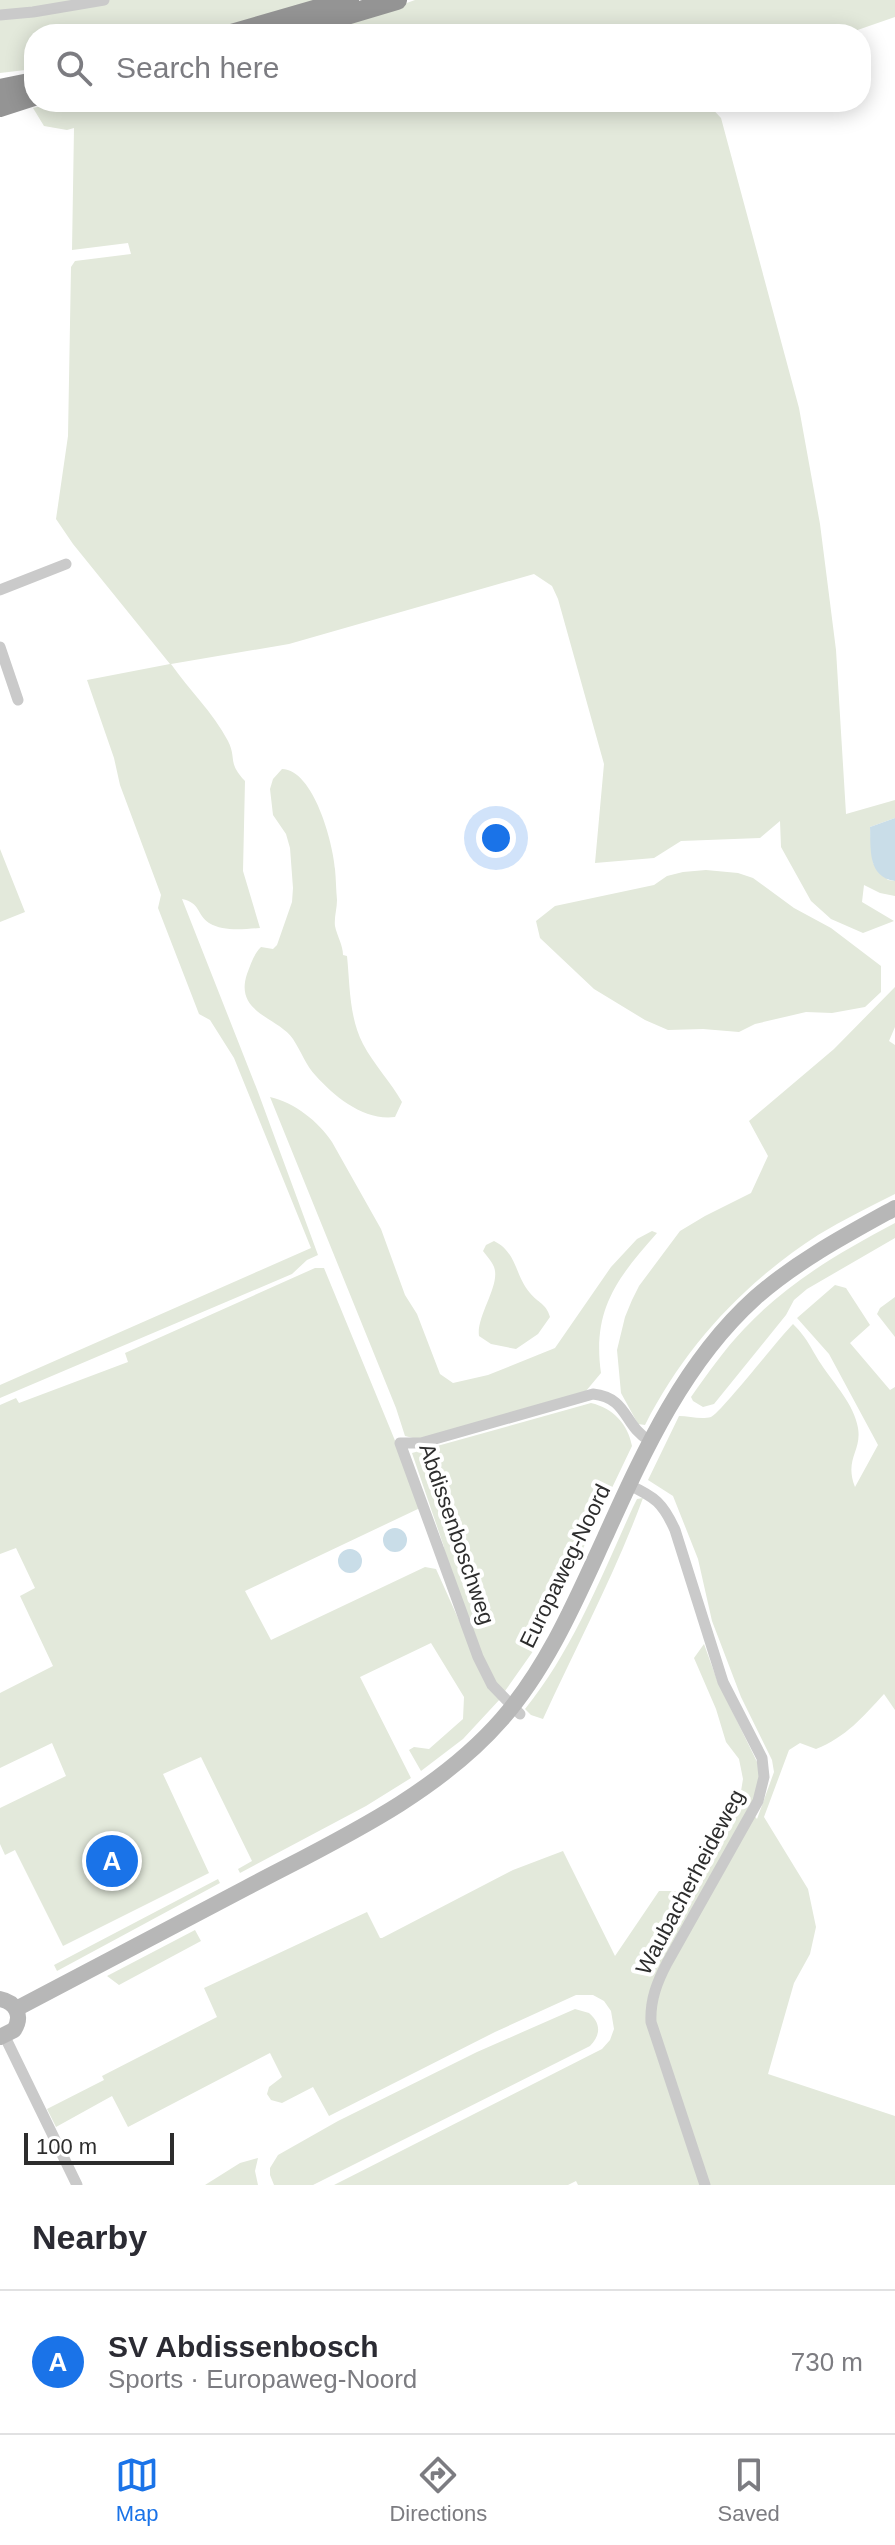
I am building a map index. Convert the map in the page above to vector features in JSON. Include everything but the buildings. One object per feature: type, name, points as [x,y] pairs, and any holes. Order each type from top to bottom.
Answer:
[{"type":"highway","points":[[266,24],[349,0]]},
{"type":"highway","points":[[317,24],[397,0]]},
{"type":"highway","points":[[0,78],[24,79]]},
{"type":"highway","points":[[0,89],[24,82]]},
{"type":"highway","points":[[0,105],[24,99]]},
{"type":"street","points":[[0,15],[104,0]]},
{"type":"street","points":[[0,590],[66,564]]},
{"type":"street","points":[[0,647],[18,700]]},
{"type":"street","name":"Europaweg-Noord","points":[[16,2009],[392,1807],[424,1787],[516,1710],[568,1616],[650,1441],[699,1361],[755,1299],[809,1257],[895,1208]]},
{"type":"street","name":"Abdissenboschweg","points":[[516,1710],[492,1685],[478,1657],[400,1443],[421,1443],[593,1394],[606,1396],[618,1403],[641,1435],[650,1441]]},
{"type":"street","name":"Waubacherheideweg","points":[[629,1485],[648,1494],[666,1510],[723,1682],[762,1758],[763,1767],[761,1790],[753,1812],[657,1982],[650,2008],[651,2022],[705,2185]]},
{"type":"street","points":[[0,1999],[8,2000],[16,2009],[17,2025],[2,2037],[77,2185]]},
{"type":"shaded area","points":[[0,0],[328,0],[239,24],[24,24],[24,70],[0,73]]},
{"type":"shaded area","points":[[415,0],[895,0],[895,17],[871,25],[349,24]]},
{"type":"shaded area","points":[[35,112],[715,112],[721,118],[799,408],[820,524],[836,650],[846,814],[895,800],[895,818],[870,827],[873,863],[888,880],[895,881],[895,896],[864,885],[862,902],[894,921],[863,933],[831,919],[811,901],[781,847],[780,821],[760,838],[681,841],[654,858],[595,863],[604,764],[558,599],[552,586],[534,574],[289,644],[171,664],[222,730],[231,747],[234,765],[245,781],[243,871],[260,928],[215,926],[205,920],[192,903],[182,899],[318,1255],[307,1260],[292,1274],[0,1398],[0,1385],[311,1248],[234,1058],[210,1020],[199,1014],[158,908],[161,895],[120,785],[87,680],[170,664],[56,519],[68,436],[71,267],[75,261],[131,254],[128,243],[72,250],[74,128],[67,130],[44,126]]},
{"type":"shaded area","points":[[282,769],[304,781],[326,826],[335,869],[335,926],[343,955],[347,956],[355,1023],[367,1052],[402,1102],[395,1117],[372,1115],[341,1099],[312,1072],[286,1031],[260,1013],[247,998],[245,987],[252,960],[261,947],[273,949],[277,945],[292,902],[290,848],[286,834],[273,815],[270,789],[273,779]]},
{"type":"shaded area","points":[[0,849],[25,912],[0,922]]},
{"type":"shaded area","points":[[706,870],[738,873],[753,878],[794,908],[831,928],[881,966],[881,992],[865,1007],[832,1013],[806,1012],[755,1024],[739,1032],[668,1030],[594,989],[540,938],[536,921],[555,906],[654,885],[667,876],[683,872]]},
{"type":"shaded area","points":[[895,987],[895,1027],[889,1041],[895,1045],[895,1194],[818,1235],[741,1295],[678,1369],[645,1425],[638,1424],[621,1393],[617,1350],[625,1317],[639,1286],[680,1231],[751,1193],[768,1156],[749,1121],[834,1049]]},
{"type":"shaded area","points":[[270,1097],[305,1114],[332,1142],[381,1229],[405,1295],[417,1314],[440,1374],[453,1383],[488,1375],[555,1348],[611,1267],[637,1239],[652,1231],[657,1233],[619,1280],[611,1296],[600,1331],[601,1373],[586,1391],[421,1440],[405,1436]]},
{"type":"shaded area","points":[[895,1223],[895,1238],[807,1289],[794,1300],[786,1315],[714,1404],[703,1407],[693,1401],[691,1397],[716,1362],[778,1297],[854,1245]]},
{"type":"shaded area","points":[[494,1241],[507,1251],[525,1286],[550,1317],[538,1334],[516,1349],[491,1344],[479,1336],[495,1274],[483,1251],[486,1245]]},
{"type":"shaded area","points":[[315,1268],[324,1268],[420,1508],[245,1591],[271,1640],[425,1567],[436,1569],[488,1685],[501,1698],[463,1739],[421,1771],[409,1750],[414,1747],[429,1749],[463,1719],[464,1697],[431,1643],[360,1677],[411,1778],[366,1806],[240,1873],[238,1869],[252,1861],[201,1757],[163,1774],[209,1873],[63,1946],[15,1850],[5,1855],[0,1844],[0,1808],[66,1776],[52,1743],[0,1768],[0,1693],[53,1666],[20,1596],[35,1588],[16,1548],[0,1554],[0,1405],[16,1398],[19,1403],[128,1362],[125,1353]]},
{"type":"shaded area","points":[[835,1285],[846,1288],[870,1325],[850,1343],[890,1390],[895,1387],[895,1710],[884,1694],[836,1739],[816,1749],[800,1743],[789,1750],[764,1817],[808,1889],[816,1927],[810,1954],[794,1983],[768,2074],[895,2116],[895,2185],[578,2185],[576,2181],[568,2185],[334,2185],[602,2049],[614,2029],[611,2011],[604,2001],[593,1995],[576,1995],[495,2032],[329,2116],[313,2087],[282,2103],[271,2100],[267,2094],[269,2087],[282,2077],[270,2053],[128,2127],[112,2096],[56,2127],[47,2109],[104,2080],[102,2076],[217,2017],[204,1988],[367,1912],[382,1938],[513,1870],[563,1851],[615,1956],[659,1891],[678,1891],[688,1882],[730,1818],[740,1797],[743,1779],[739,1759],[726,1742],[716,1709],[694,1658],[704,1644],[717,1680],[759,1766],[759,1786],[749,1809],[757,1819],[774,1772],[772,1760],[741,1697],[712,1621],[698,1559],[673,1496],[648,1480],[679,1416],[707,1418],[716,1413],[793,1324],[843,1394],[856,1419],[859,1436],[851,1469],[855,1487],[878,1445],[829,1354],[797,1318]]},
{"type":"shaded area","points":[[895,1297],[895,1337],[877,1314]]},
{"type":"shaded area","points":[[591,1403],[618,1418],[632,1446],[536,1647],[505,1691],[494,1684],[445,1562],[444,1547],[412,1453]]},
{"type":"shaded area","points":[[643,1498],[608,1582],[543,1719],[531,1715],[525,1709],[572,1637],[637,1499]]},
{"type":"shaded area","points":[[218,1879],[220,1883],[57,1971],[54,1965]]},
{"type":"shaded area","points":[[195,1930],[201,1941],[119,1985],[107,1976]]},
{"type":"shaded area","points":[[575,2009],[589,2013],[597,2025],[596,2038],[590,2046],[313,2185],[274,2185],[270,2168],[278,2155],[338,2121],[477,2052]]},
{"type":"shaded area","points":[[258,2158],[255,2171],[258,2185],[205,2185],[240,2163]]},
{"type":"water","points":[[895,818],[895,881],[879,874],[875,868],[870,827]]},
{"type":"water","points":[[390,1528],[400,1528],[407,1535],[407,1545],[400,1552],[390,1552],[383,1545],[383,1535]]},
{"type":"water","points":[[350,1549],[358,1553],[362,1561],[358,1569],[350,1573],[342,1569],[338,1561],[342,1553]]},
{"type":"place","name":"SV Abdissenbosch","points":[[112,1861]]}]
